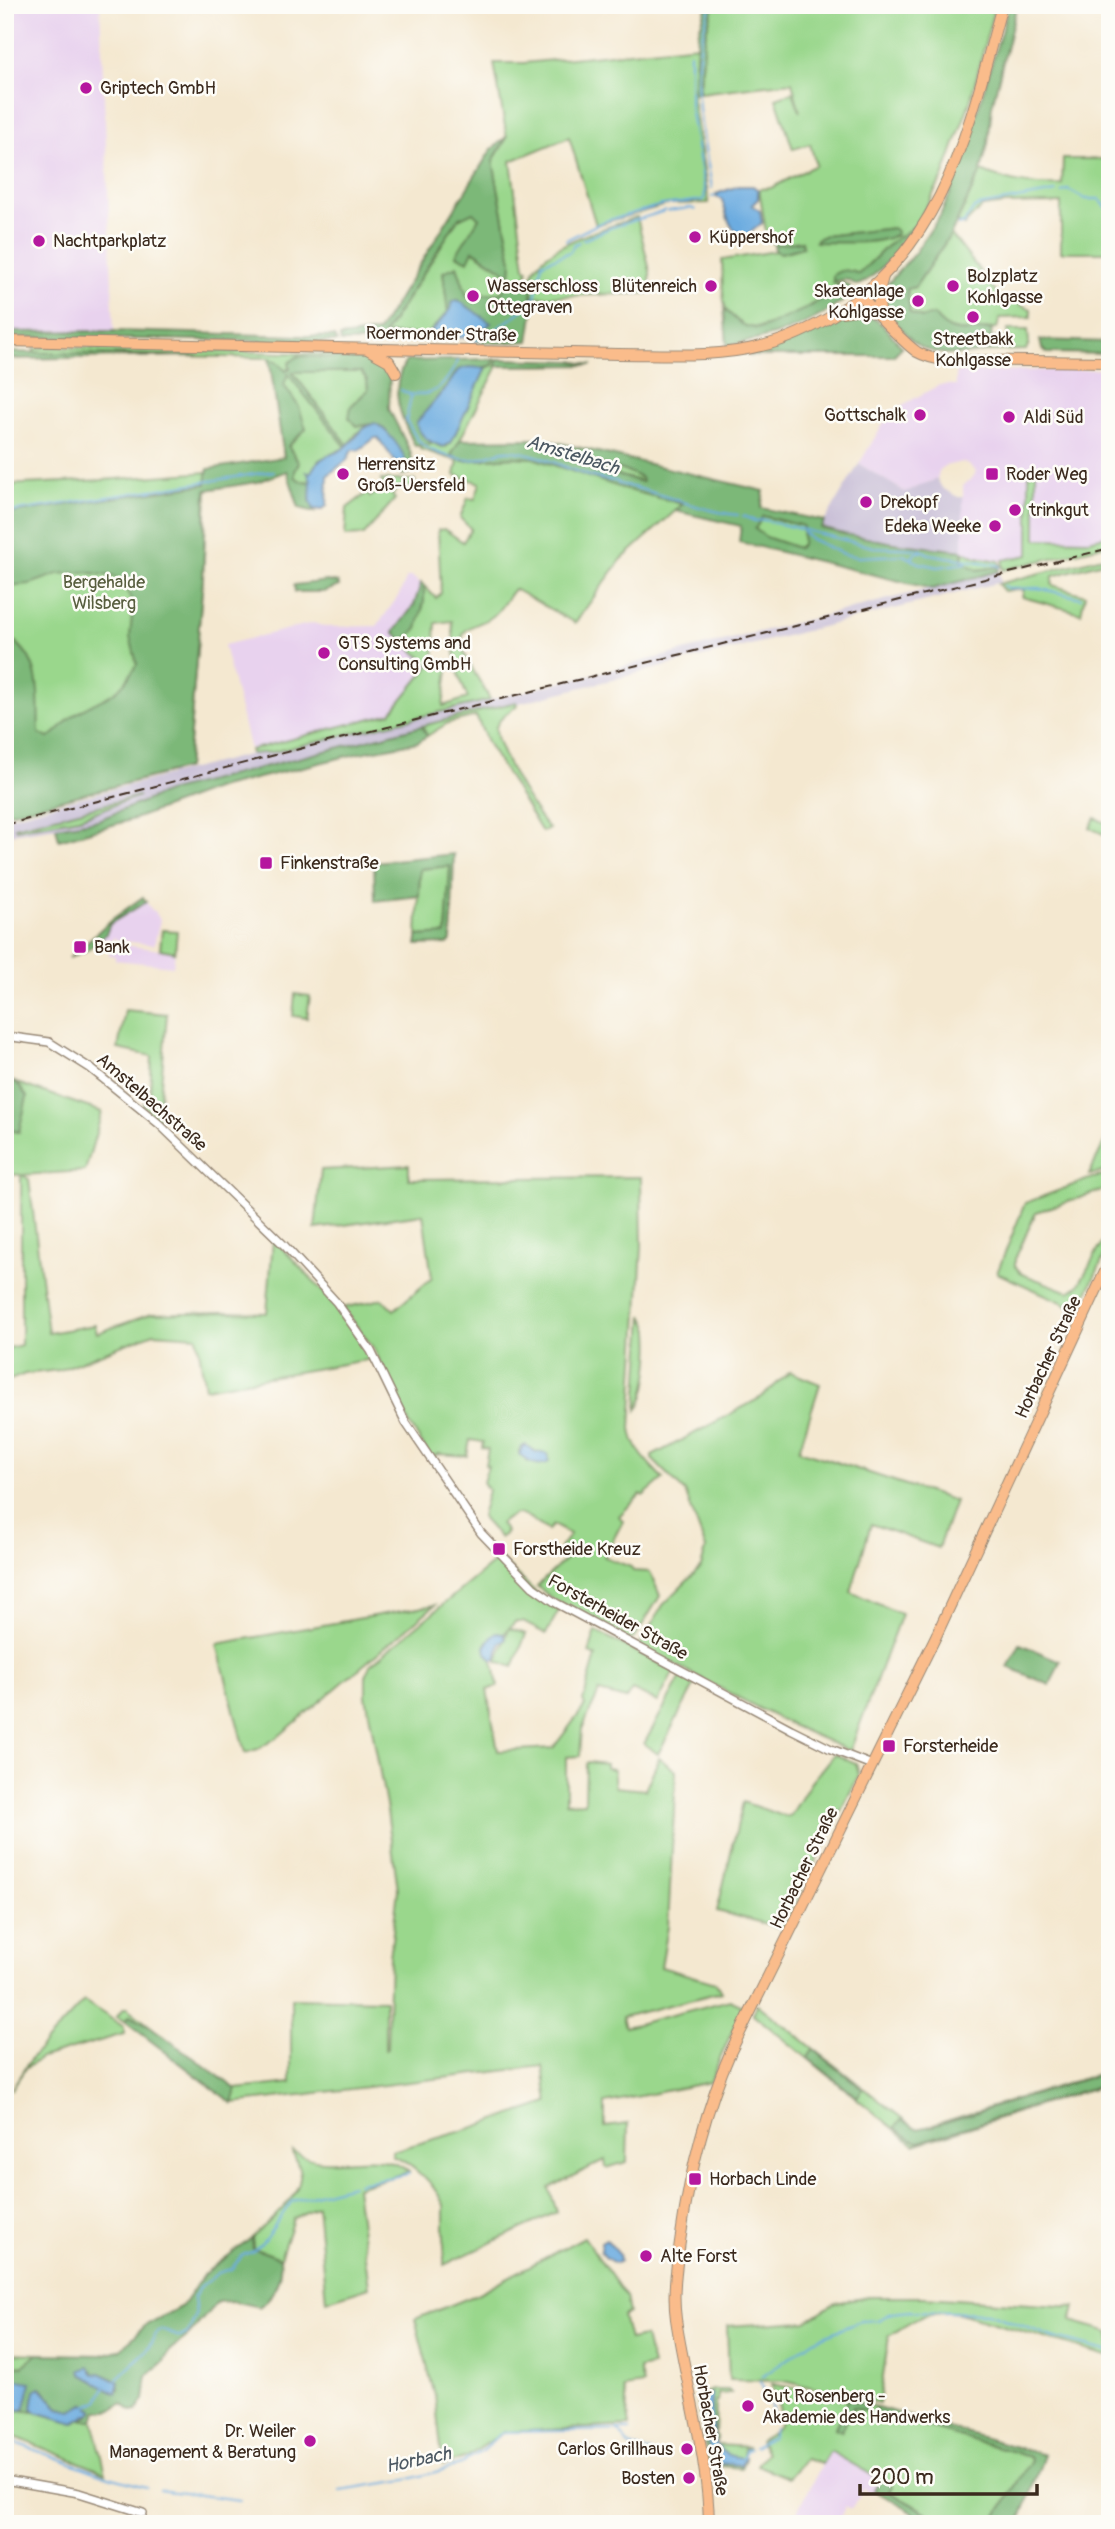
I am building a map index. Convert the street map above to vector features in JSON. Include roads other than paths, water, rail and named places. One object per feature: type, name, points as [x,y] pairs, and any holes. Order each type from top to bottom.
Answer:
[{"type":"main road","name":"Roermonder Straße","points":[[5,341],[618,354],[718,353],[777,342],[813,327],[862,295],[883,277],[920,232],[945,188],[972,115],[1002,5]]},
{"type":"main road","points":[[877,311],[883,277]]},
{"type":"main road","points":[[862,295],[865,302],[916,351],[936,359],[1110,362]]},
{"type":"main road","points":[[838,313],[856,309],[877,311]]},
{"type":"main road","points":[[365,348],[389,361],[396,373]]},
{"type":"main road","name":"Horbacher Straße","points":[[709,2524],[705,2476],[676,2316],[676,2274],[689,2184],[705,2117],[721,2074],[937,1634],[1110,1261]]},
{"type":"street","name":"Amstelbachstraße","points":[[5,1036],[49,1042],[90,1068],[158,1123],[261,1223]]},
{"type":"street","name":"Forsterheider Straße","points":[[261,1223],[337,1303],[372,1351],[406,1423],[452,1493],[481,1533],[533,1587],[621,1639],[791,1729],[872,1765]]},
{"type":"street","points":[[5,2480],[79,2493],[143,2513]]},
{"type":"water","points":[[738,186],[753,186],[758,190],[758,199],[752,205],[760,211],[762,223],[746,236],[732,227],[722,200],[716,197],[716,194]]},
{"type":"water","points":[[458,300],[491,323],[474,337],[433,339],[430,333],[451,309],[453,301]]},
{"type":"water","points":[[468,367],[486,368],[451,443],[443,447],[426,438],[416,423],[458,370]]},
{"type":"water","points":[[375,423],[394,441],[406,463],[397,464],[378,438],[375,438],[359,450],[352,450],[347,460],[328,475],[327,506],[321,510],[314,509],[310,500],[311,480],[307,472],[311,472],[324,457],[343,449],[363,430]]},
{"type":"water","points":[[526,1445],[536,1452],[547,1454],[549,1462],[537,1464],[525,1459],[519,1454]]},
{"type":"water","points":[[497,1633],[504,1634],[506,1639],[500,1643],[496,1659],[493,1660],[486,1653],[485,1647]]},
{"type":"water","points":[[606,2239],[619,2254],[620,2260],[615,2263],[600,2251],[601,2242]]},
{"type":"water","points":[[89,2367],[94,2374],[100,2373],[119,2382],[116,2393],[82,2374],[81,2370]]},
{"type":"water","points":[[18,2380],[31,2382],[25,2407],[22,2410],[5,2409],[5,2384]]},
{"type":"water","points":[[40,2387],[59,2408],[72,2411],[84,2404],[94,2411],[74,2423],[36,2412],[32,2408],[35,2390]]},
{"type":"water","points":[[703,2394],[712,2394],[712,2427],[717,2445],[732,2456],[745,2457],[741,2465],[712,2463],[699,2398]]},
{"type":"waterway","points":[[711,5],[703,30],[697,75],[700,118],[712,188]]},
{"type":"waterway","points":[[690,53],[690,107],[705,191],[704,200]]},
{"type":"waterway","points":[[1062,192],[1068,190],[1085,199],[1099,199],[1110,211]]},
{"type":"waterway","points":[[958,225],[964,223],[978,206],[1056,192]]},
{"type":"waterway","points":[[566,240],[602,222],[662,205],[703,200]]},
{"type":"waterway","points":[[668,211],[691,208],[695,210]]},
{"type":"waterway","points":[[583,240],[610,228],[665,211]]},
{"type":"waterway","points":[[531,305],[542,263],[570,252],[579,242]]},
{"type":"waterway","points":[[475,341],[527,307]]},
{"type":"waterway","points":[[409,394],[427,394],[440,387],[458,361]]},
{"type":"waterway","name":"Amstelbach","points":[[401,390],[411,397],[406,421],[422,444],[440,454],[471,460],[503,451],[526,453],[603,480],[616,481],[707,509],[738,515]]},
{"type":"waterway","name":"Amstelbach","points":[[5,513],[274,471]]},
{"type":"waterway","name":"Amstelbach","points":[[743,516],[873,547],[919,549],[929,554],[1000,567]]},
{"type":"waterway","points":[[803,532],[811,539],[843,554],[858,557],[903,555],[919,563],[938,567],[966,563],[967,560]]},
{"type":"waterway","points":[[911,559],[916,552],[921,552]]},
{"type":"waterway","name":"Amstelbach","points":[[1004,586],[1010,589],[1038,588],[1081,598]]},
{"type":"waterway","points":[[358,2183],[409,2174]]},
{"type":"waterway","points":[[117,2380],[145,2352],[161,2330],[180,2337],[188,2333],[196,2315],[194,2297],[201,2286],[218,2273],[231,2269],[243,2255],[263,2242],[292,2201],[352,2185]]},
{"type":"waterway","points":[[762,2377],[814,2340],[861,2321],[878,2320],[891,2313],[911,2311],[988,2313],[1056,2338],[1110,2352]]},
{"type":"waterway","points":[[760,2382],[770,2402],[774,2419]]},
{"type":"waterway","points":[[87,2406],[98,2401],[105,2387]]},
{"type":"waterway","points":[[754,2447],[772,2437],[774,2428]]},
{"type":"waterway","name":"Horbach","points":[[340,2490],[406,2480],[461,2465],[485,2449],[497,2436],[507,2432],[630,2430]]},
{"type":"waterway","name":"Horbach","points":[[619,2432],[629,2446],[665,2458]]},
{"type":"waterway","name":"Horbach","points":[[5,2439],[109,2477],[147,2487]]},
{"type":"waterway","points":[[742,2458],[749,2449]]},
{"type":"waterway","name":"Horbach","points":[[159,2490],[240,2500]]},
{"type":"railway","points":[[5,825],[287,752],[1110,548]]},
{"type":"place","name":"Griptech GmbH","points":[[86,88]]},
{"type":"place","name":"Küppershof","points":[[695,237]]},
{"type":"place","name":"Nachtparkplatz","points":[[39,241]]},
{"type":"place","name":"Blütenreich","points":[[711,286]]},
{"type":"place","name":"Bolzplatz Kohlgasse","points":[[953,286]]},
{"type":"place","name":"Wasserschloss Ottegraven","points":[[473,296]]},
{"type":"place","name":"Skateanlage Kohlgasse","points":[[918,301]]},
{"type":"place","name":"Streetbakk Kohlgasse","points":[[973,317]]},
{"type":"place","name":"Gottschalk","points":[[920,415]]},
{"type":"place","name":"Aldi Süd","points":[[1009,417]]},
{"type":"place","name":"Herrensitz Groß-Uersfeld","points":[[343,474]]},
{"type":"place","name":"Roder Weg","points":[[992,474]]},
{"type":"place","name":"Drekopf","points":[[866,502]]},
{"type":"place","name":"trinkgut","points":[[1015,510]]},
{"type":"place","name":"Edeka Weeke","points":[[995,526]]},
{"type":"place","name":"GTS Systems and Consulting GmbH","points":[[324,653]]},
{"type":"place","name":"Finkenstraße","points":[[266,863]]},
{"type":"place","name":"Bank","points":[[80,947]]},
{"type":"place","name":"Forstheide Kreuz","points":[[499,1549]]},
{"type":"place","name":"Forsterheide","points":[[889,1746]]},
{"type":"place","name":"Horbach Linde","points":[[695,2179]]},
{"type":"place","name":"Alte Forst","points":[[646,2256]]},
{"type":"place","name":"Gut Rosenberg - Akademie des Handwerks","points":[[748,2406]]},
{"type":"place","name":"Dr. Weiler Management & Beratung","points":[[310,2441]]},
{"type":"place","name":"Carlos Grillhaus","points":[[687,2449]]},
{"type":"place","name":"Bosten","points":[[689,2478]]},
{"type":"park label","name":"Bergehalde Wilsberg","points":[[104,592]]}]
